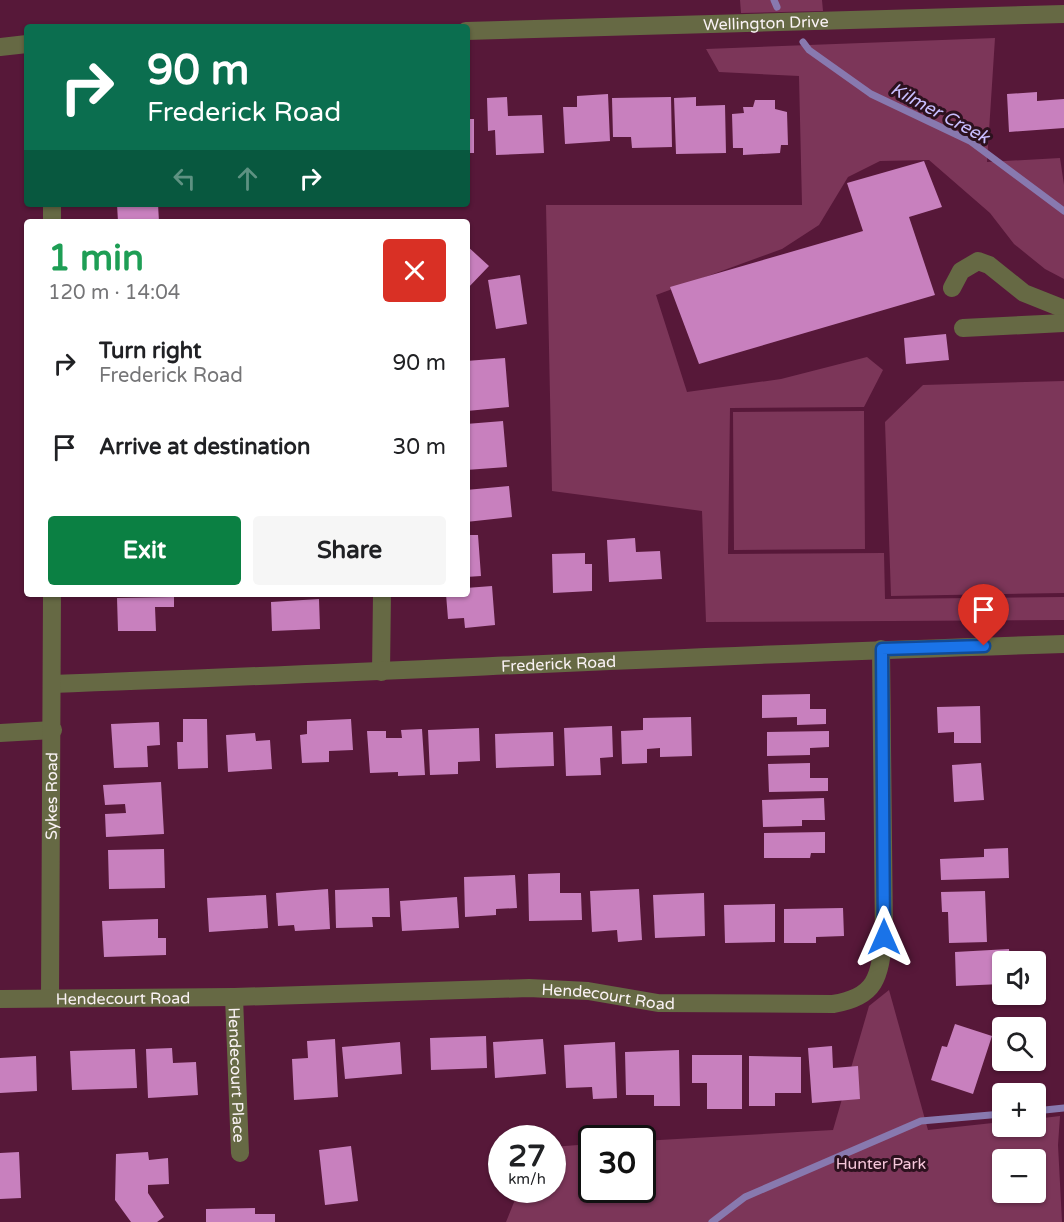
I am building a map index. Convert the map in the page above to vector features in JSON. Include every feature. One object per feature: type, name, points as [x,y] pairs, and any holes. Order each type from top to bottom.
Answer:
[{"type":"street","name":"Wellington Drive","points":[[470,31],[882,21],[1064,14]]},
{"type":"street","points":[[0,47],[24,44]]},
{"type":"street","points":[[952,288],[961,271],[978,261],[989,265],[1024,293],[1064,309]]},
{"type":"street","points":[[963,328],[1064,323]]},
{"type":"street","name":"Sykes Road","points":[[50,998],[52,597]]},
{"type":"street","points":[[381,672],[382,597]]},
{"type":"street","name":"Frederick Road","points":[[52,684],[381,672],[882,649],[1064,644]]},
{"type":"street","name":"Hendecourt Road","points":[[0,999],[234,998],[529,988],[588,992],[658,1003],[833,1004],[852,1001],[869,991],[880,968],[884,937],[882,649]]},
{"type":"street","points":[[0,733],[53,730]]},
{"type":"street","name":"Hendecourt Place","points":[[234,998],[240,1153]]},
{"type":"green space","points":[[740,0],[822,0],[823,11],[741,13]]},
{"type":"green space","points":[[995,38],[987,162],[1060,158],[1064,185],[1064,279],[1045,269],[1014,244],[990,213],[929,160],[880,161],[848,177],[819,225],[782,249],[656,295],[687,392],[781,379],[867,357],[883,370],[864,407],[730,408],[728,554],[884,553],[885,599],[1064,597],[1064,620],[706,622],[702,511],[552,491],[546,205],[802,205],[799,76],[719,72],[706,49]]},
{"type":"green space","points":[[1064,381],[1064,593],[891,596],[885,422],[923,385]]},
{"type":"green space","points":[[864,411],[865,549],[734,550],[733,412]]},
{"type":"green space","name":"Hunter Park","points":[[889,990],[928,1130],[992,1123],[992,1137],[1046,1137],[1046,1118],[1060,1116],[1058,1145],[1062,1222],[506,1222],[514,1203],[566,1203],[566,1146],[578,1145],[578,1203],[656,1203],[656,1140],[833,1130],[869,1006]]},
{"type":"building","points":[[1037,92],[1037,101],[1064,99],[1064,128],[1009,132],[1007,94]]},
{"type":"building","points":[[608,94],[610,141],[565,144],[563,107],[577,107],[577,96]]},
{"type":"building","points":[[507,97],[508,116],[542,115],[544,153],[496,155],[495,130],[488,131],[487,98]]},
{"type":"building","points":[[671,97],[672,147],[632,148],[631,137],[613,137],[612,98]]},
{"type":"building","points":[[696,97],[696,106],[725,105],[726,153],[676,154],[674,98]]},
{"type":"building","points":[[755,100],[775,100],[775,109],[787,112],[788,145],[781,145],[780,153],[743,155],[743,148],[733,148],[732,114],[744,113],[743,107],[753,107]]},
{"type":"building","points":[[470,119],[474,119],[474,153],[470,153]]},
{"type":"building","points":[[924,161],[942,207],[909,217],[935,295],[699,364],[670,287],[863,231],[847,183]]},
{"type":"building","points":[[117,207],[158,207],[159,219],[118,219]]},
{"type":"building","points":[[470,249],[489,266],[470,286]]},
{"type":"building","points":[[520,275],[527,324],[496,329],[488,280]]},
{"type":"building","points":[[946,334],[949,360],[906,364],[904,338]]},
{"type":"building","points":[[505,358],[509,407],[470,411],[470,361]]},
{"type":"building","points":[[503,421],[507,467],[470,470],[470,424]]},
{"type":"building","points":[[509,486],[512,517],[470,522],[470,490]]},
{"type":"building","points":[[470,535],[478,535],[481,576],[470,577]]},
{"type":"building","points":[[635,538],[636,552],[660,551],[662,579],[609,582],[607,540]]},
{"type":"building","points":[[585,553],[585,564],[592,564],[592,591],[553,593],[552,554]]},
{"type":"building","points":[[492,586],[495,625],[465,628],[464,618],[448,619],[446,597],[470,597],[470,588]]},
{"type":"building","points":[[174,597],[174,607],[155,607],[156,631],[118,631],[117,598]]},
{"type":"building","points":[[319,599],[320,629],[272,631],[271,602]]},
{"type":"building","points":[[810,694],[810,709],[826,709],[826,724],[797,725],[797,717],[762,718],[762,695]]},
{"type":"building","points":[[980,706],[981,743],[954,743],[954,732],[938,733],[937,707]]},
{"type":"building","points":[[691,717],[692,756],[660,757],[660,748],[647,749],[647,763],[622,764],[621,731],[643,730],[643,718]]},
{"type":"building","points":[[183,719],[207,719],[208,768],[178,769],[177,742],[183,742]]},
{"type":"building","points":[[351,719],[353,750],[329,751],[329,762],[302,763],[300,735],[307,734],[307,721]]},
{"type":"building","points":[[159,722],[160,745],[147,746],[148,767],[114,768],[111,724]]},
{"type":"building","points":[[612,726],[613,757],[600,758],[601,775],[566,776],[564,728]]},
{"type":"building","points":[[479,728],[480,761],[458,762],[458,774],[430,775],[428,730]]},
{"type":"building","points":[[422,729],[425,775],[398,776],[398,772],[370,773],[367,731],[386,731],[386,738],[402,738],[401,730]]},
{"type":"building","points":[[829,731],[829,747],[810,748],[810,755],[767,756],[767,732]]},
{"type":"building","points":[[553,732],[554,766],[496,768],[495,734]]},
{"type":"building","points":[[255,733],[256,741],[270,740],[272,769],[228,772],[226,735]]},
{"type":"building","points":[[810,763],[810,778],[828,778],[828,791],[769,792],[768,764]]},
{"type":"building","points":[[981,763],[984,800],[954,802],[952,765]]},
{"type":"building","points":[[161,782],[164,834],[106,837],[105,814],[126,813],[125,804],[105,805],[103,785]]},
{"type":"building","points":[[824,798],[825,820],[802,820],[802,826],[763,827],[762,800]]},
{"type":"building","points":[[825,832],[825,853],[811,853],[810,858],[764,858],[764,833]]},
{"type":"building","points":[[1008,848],[1009,878],[941,880],[940,859],[984,857],[984,849]]},
{"type":"building","points":[[164,849],[165,888],[109,889],[108,850]]},
{"type":"building","points":[[560,873],[560,893],[581,893],[582,920],[529,921],[528,874]]},
{"type":"building","points":[[515,875],[517,908],[496,909],[496,915],[465,917],[464,877]]},
{"type":"building","points":[[389,888],[390,917],[372,917],[373,927],[336,928],[335,890]]},
{"type":"building","points":[[328,889],[330,929],[295,931],[294,925],[278,926],[276,893]]},
{"type":"building","points":[[639,889],[642,940],[618,942],[617,930],[592,932],[590,891]]},
{"type":"building","points":[[985,891],[987,942],[949,943],[948,912],[942,912],[941,892]]},
{"type":"building","points":[[704,893],[705,936],[655,938],[653,895]]},
{"type":"building","points":[[266,895],[268,928],[209,932],[207,898]]},
{"type":"building","points":[[457,897],[459,928],[402,931],[400,901]]},
{"type":"building","points":[[775,904],[775,942],[725,943],[724,905]]},
{"type":"building","points":[[843,908],[844,936],[816,937],[816,943],[784,943],[784,909]]},
{"type":"building","points":[[158,919],[158,938],[166,938],[166,955],[104,957],[102,921]]},
{"type":"building","points":[[1009,949],[1009,951],[992,951],[992,984],[956,986],[955,952]]},
{"type":"building","points":[[955,1024],[992,1036],[973,1094],[931,1080],[942,1046],[947,1047]]},
{"type":"building","points":[[486,1036],[487,1068],[431,1070],[430,1038]]},
{"type":"building","points":[[335,1039],[338,1097],[294,1100],[292,1059],[308,1058],[307,1041]]},
{"type":"building","points":[[543,1039],[546,1074],[495,1078],[493,1042]]},
{"type":"building","points":[[400,1042],[402,1074],[345,1079],[342,1047]]},
{"type":"building","points":[[615,1042],[617,1098],[593,1099],[592,1087],[566,1088],[564,1045]]},
{"type":"building","points":[[832,1046],[833,1068],[858,1066],[860,1099],[812,1103],[808,1048]]},
{"type":"building","points":[[172,1048],[173,1063],[196,1062],[198,1095],[148,1098],[146,1049]]},
{"type":"building","points":[[135,1049],[137,1088],[72,1090],[70,1051]]},
{"type":"building","points":[[679,1050],[680,1106],[654,1106],[654,1095],[626,1095],[625,1052]]},
{"type":"building","points":[[692,1055],[742,1055],[742,1109],[707,1109],[707,1083],[692,1083]]},
{"type":"building","points":[[36,1056],[37,1091],[0,1093],[0,1058]]},
{"type":"building","points":[[749,1056],[801,1057],[801,1093],[775,1093],[775,1106],[749,1106]]},
{"type":"building","points":[[351,1146],[358,1201],[325,1205],[319,1150]]},
{"type":"building","points":[[19,1152],[21,1198],[0,1199],[0,1153]]},
{"type":"building","points":[[148,1152],[149,1160],[168,1158],[169,1184],[148,1185],[148,1193],[164,1217],[157,1222],[131,1222],[115,1200],[116,1154]]},
{"type":"building","points":[[255,1208],[255,1214],[275,1214],[275,1222],[206,1222],[206,1209]]},
{"type":"waterway","name":"Kilmer Creek","points":[[774,0],[777,7]]},
{"type":"waterway","name":"Kilmer Creek","points":[[803,42],[809,50],[871,94],[970,141],[1064,211]]},
{"type":"waterway","points":[[1046,1110],[1064,1108]]},
{"type":"waterway","points":[[712,1222],[745,1197],[921,1121],[992,1115]]},
{"type":"route","points":[[884,937],[882,649],[984,646]]}]
